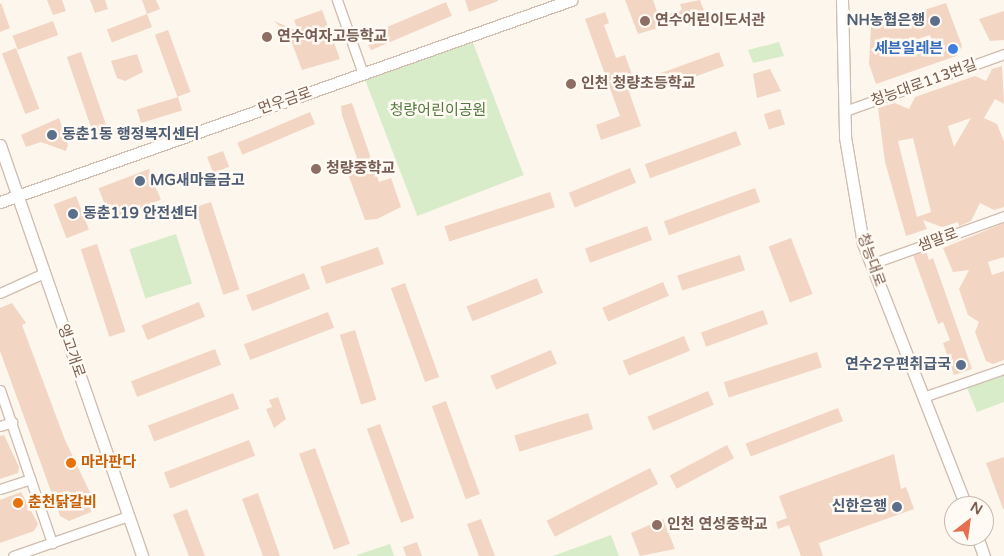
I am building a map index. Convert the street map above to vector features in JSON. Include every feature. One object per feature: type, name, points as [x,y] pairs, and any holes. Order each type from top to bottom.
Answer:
[{"type":"main road","name":"먼우금로","points":[[0,202],[571,0]]},
{"type":"main road","name":"청능대로","points":[[842,0],[845,111],[857,220],[871,264],[926,396],[962,496]]},
{"type":"main road","name":"앵고개로","points":[[0,145],[142,556]]},
{"type":"street","points":[[337,0],[363,74]]},
{"type":"street","name":"청능대로113번길","points":[[845,111],[1004,54]]},
{"type":"street","name":"샘말로","points":[[871,264],[1004,216]]},
{"type":"street","points":[[0,293],[44,273]]},
{"type":"street","points":[[926,396],[1004,369]]},
{"type":"street","points":[[0,390],[52,542]]},
{"type":"street","points":[[0,426],[12,422]]},
{"type":"street","points":[[0,489],[30,479]]},
{"type":"street","points":[[13,556],[128,516]]},
{"type":"green space","name":"청량어린이공원","points":[[470,35],[524,175],[417,216],[364,76]]},
{"type":"green space","points":[[779,42],[784,56],[753,63],[748,50]]},
{"type":"green space","points":[[176,234],[192,283],[145,299],[129,249]]},
{"type":"green space","points":[[1004,375],[1004,402],[977,412],[967,388]]},
{"type":"green space","points":[[611,535],[619,556],[553,556]]},
{"type":"green space","points":[[390,544],[394,556],[357,555]]},
{"type":"building","points":[[47,0],[62,0],[66,11],[53,15]]},
{"type":"building","points":[[90,0],[105,0],[108,9],[95,13]]},
{"type":"building","points":[[142,0],[156,0],[160,9],[147,14]]},
{"type":"building","points":[[465,0],[498,0],[498,1],[469,12]]},
{"type":"building","points":[[625,0],[653,0],[659,17],[682,10],[680,4],[700,0],[705,14],[638,34]]},
{"type":"building","points":[[446,2],[452,16],[371,50],[365,36]]},
{"type":"building","points":[[946,3],[962,46],[956,56],[876,84],[869,64],[871,27]],"holes":[[[930,35],[935,49],[915,55],[911,41]]]},
{"type":"building","points":[[0,4],[10,28],[0,32]]},
{"type":"building","points":[[322,10],[340,59],[302,70],[289,35],[274,21],[298,31],[294,20]]},
{"type":"building","points":[[1004,11],[1004,40],[990,41],[979,19]]},
{"type":"building","points":[[605,12],[609,23],[604,25],[616,58],[625,55],[634,80],[626,83],[641,126],[601,140],[596,125],[620,116],[585,19]]},
{"type":"building","points":[[147,14],[152,27],[112,42],[107,29]]},
{"type":"building","points":[[53,21],[58,35],[18,50],[13,36]]},
{"type":"building","points":[[168,30],[191,92],[177,97],[155,35]]},
{"type":"building","points":[[16,48],[39,109],[25,114],[2,53]]},
{"type":"building","points":[[81,52],[109,134],[95,139],[67,57]]},
{"type":"building","points":[[719,52],[724,66],[662,89],[657,75]]},
{"type":"building","points":[[137,54],[143,72],[125,81],[117,78],[111,61]]},
{"type":"building","points":[[1002,66],[1004,104],[995,99],[984,118],[997,124],[1004,142],[1004,207],[994,210],[980,203],[971,221],[959,226],[958,222],[942,227],[923,220],[927,229],[906,236],[885,162],[878,108],[895,103],[909,109],[915,97],[975,76],[986,81],[992,69]],"holes":[[[971,118],[954,147],[948,126]],[[913,138],[931,212],[917,217],[898,141]]]},
{"type":"building","points":[[770,69],[781,91],[757,98],[753,74]]},
{"type":"building","points":[[178,97],[182,110],[141,123],[137,110]]},
{"type":"building","points":[[352,103],[379,182],[391,178],[401,207],[377,219],[365,220],[344,163],[357,158],[342,115],[341,106]]},
{"type":"building","points":[[780,109],[785,124],[769,129],[764,114]]},
{"type":"building","points":[[310,112],[315,124],[242,155],[237,143]]},
{"type":"building","name":"동춘1동 행정복지센터","points":[[59,118],[68,144],[66,151],[41,142],[26,147],[21,135]]},
{"type":"building","points":[[736,131],[741,145],[650,178],[645,164]]},
{"type":"building","points":[[223,151],[229,167],[213,173],[207,157]]},
{"type":"building","points":[[630,168],[636,183],[575,208],[569,193]]},
{"type":"building","points":[[149,169],[161,200],[110,219],[99,188]]},
{"type":"building","points":[[755,188],[760,202],[669,235],[664,221]]},
{"type":"building","points":[[550,192],[555,207],[449,242],[444,226]]},
{"type":"building","points":[[76,196],[89,230],[66,238],[54,205]]},
{"type":"building","points":[[211,202],[239,289],[223,295],[195,207]]},
{"type":"building","points":[[1004,223],[1004,257],[988,262],[992,275],[1004,271],[1004,360],[993,364],[986,361],[975,332],[979,322],[968,315],[959,289],[969,270],[953,272],[943,248]]},
{"type":"building","points":[[647,226],[652,240],[590,263],[585,249]]},
{"type":"building","points":[[791,238],[813,294],[790,303],[769,247]]},
{"type":"building","points":[[97,244],[125,331],[109,337],[81,249]]},
{"type":"building","points":[[378,247],[384,264],[326,284],[320,267]]},
{"type":"building","points":[[926,251],[929,260],[933,258],[972,369],[954,375],[943,343],[950,340],[943,322],[938,324],[913,255]]},
{"type":"building","points":[[740,255],[745,270],[682,291],[677,275]]},
{"type":"building","points":[[304,273],[310,289],[252,311],[246,295]]},
{"type":"building","points":[[537,278],[543,293],[473,321],[467,306]]},
{"type":"building","points":[[663,282],[669,296],[608,322],[602,308]]},
{"type":"building","points":[[405,283],[439,377],[425,382],[391,288]]},
{"type":"building","points":[[199,302],[205,317],[148,340],[142,325]]},
{"type":"building","points":[[12,303],[26,323],[22,325],[65,440],[95,503],[91,512],[69,521],[60,516],[0,351],[0,308]]},
{"type":"building","points":[[763,310],[768,324],[706,347],[701,333]]},
{"type":"building","points":[[328,312],[334,328],[250,360],[244,344]]},
{"type":"building","points":[[355,330],[376,400],[361,404],[340,335]]},
{"type":"building","points":[[684,336],[690,351],[629,376],[623,361]]},
{"type":"building","points":[[215,349],[221,365],[137,397],[131,381]]},
{"type":"building","points":[[551,350],[557,364],[496,390],[490,376]]},
{"type":"building","points":[[817,352],[822,367],[729,398],[724,382]]},
{"type":"building","points":[[708,391],[714,405],[653,431],[647,417]]},
{"type":"building","points":[[233,393],[239,409],[154,441],[148,426]]},
{"type":"building","points":[[278,397],[286,419],[274,428],[266,409],[272,407],[269,400]]},
{"type":"building","points":[[446,401],[480,494],[466,499],[432,406]]},
{"type":"building","points":[[838,408],[843,421],[751,457],[746,443]]},
{"type":"building","points":[[588,413],[593,429],[519,452],[514,436]]},
{"type":"building","points":[[380,424],[414,518],[401,523],[367,429]]},
{"type":"building","points":[[4,435],[19,467],[18,473],[0,479],[0,436]]},
{"type":"building","points":[[249,440],[255,456],[170,488],[164,473]]},
{"type":"building","points":[[727,445],[734,458],[677,489],[670,476]]},
{"type":"building","points":[[315,448],[350,544],[334,550],[299,454]]},
{"type":"building","points":[[894,454],[901,489],[906,487],[914,509],[819,543],[823,556],[801,556],[789,525],[778,529],[776,522],[787,518],[779,496]]},
{"type":"building","points":[[1004,457],[1004,509],[1003,509],[986,463]]},
{"type":"building","points":[[650,468],[658,484],[555,537],[547,521]]},
{"type":"building","points":[[21,492],[38,524],[34,531],[0,543],[0,500]]},
{"type":"building","points":[[258,493],[280,556],[263,556],[242,499]]},
{"type":"building","points":[[187,509],[205,556],[189,556],[173,514]]},
{"type":"building","points":[[481,519],[495,556],[479,556],[467,524]]},
{"type":"building","points":[[663,519],[675,549],[640,556],[631,533]]},
{"type":"building","points":[[417,542],[422,556],[406,556],[403,547]]},
{"type":"place","name":"연수어린이도서관","points":[[645,21]]},
{"type":"place","name":"NH농협은행","points":[[935,21]]},
{"type":"place","name":"연수여자고등학교","points":[[267,37]]},
{"type":"place","name":"세븐일레븐","points":[[953,49]]},
{"type":"place","name":"인천 청량초등학교","points":[[571,84]]},
{"type":"place","name":"동춘1동 행정복지센터","points":[[52,135]]},
{"type":"place","name":"청량중학교","points":[[316,169]]},
{"type":"place","name":"MG새마을금고","points":[[140,181]]},
{"type":"place","name":"동춘119 안전센터","points":[[73,214]]},
{"type":"place","name":"연수2우편취급국","points":[[961,365]]},
{"type":"place","name":"마라판다","points":[[71,463]]},
{"type":"place","name":"춘천닭갈비","points":[[18,503]]},
{"type":"place","name":"신한은행","points":[[897,507]]},
{"type":"place","name":"인천 연성중학교","points":[[657,525]]}]
